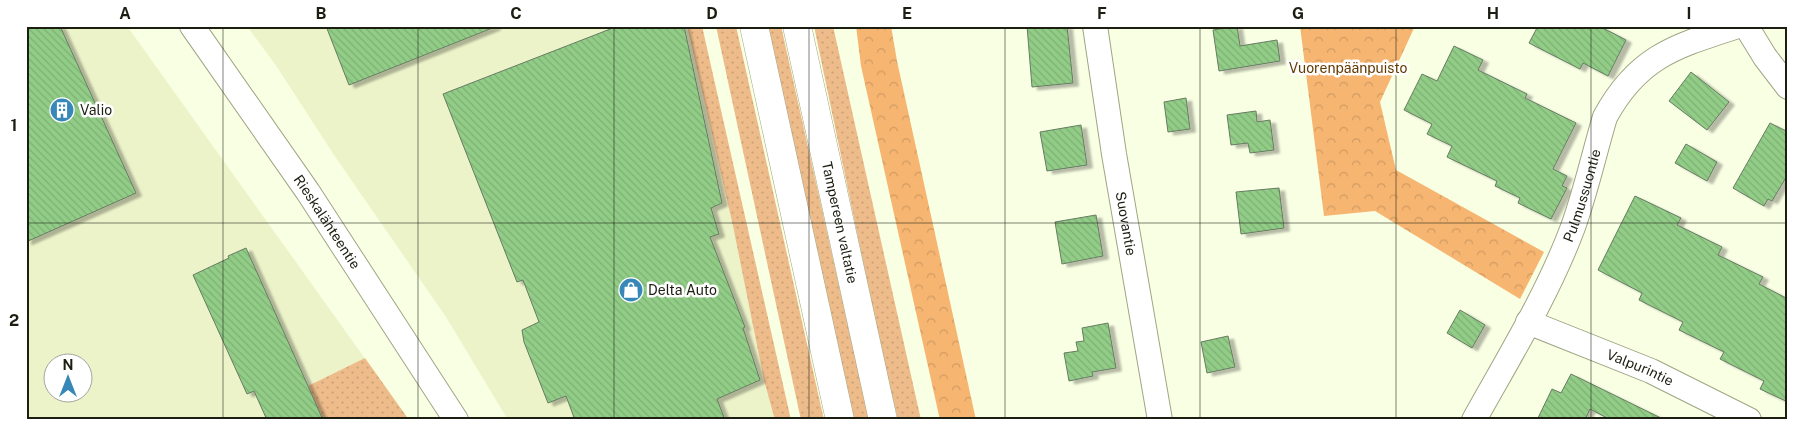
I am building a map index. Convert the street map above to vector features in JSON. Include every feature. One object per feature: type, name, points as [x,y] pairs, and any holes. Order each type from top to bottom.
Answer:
[{"type":"highway","points":[[754,26],[840,420]]},
{"type":"highway","name":"Tampereen valtatie","points":[[797,26],[883,420]]},
{"type":"street","name":"Rieskalähteentie","points":[[192,26],[302,184],[434,383],[456,420]]},
{"type":"street","name":"Suovantie","points":[[1095,26],[1114,154],[1160,420]]},
{"type":"street","name":"Pulmussuontie","points":[[1474,420],[1552,276],[1573,227],[1605,117],[1613,102],[1640,71],[1658,56],[1689,41],[1738,26]]},
{"type":"street","points":[[1746,26],[1765,57],[1788,87]]},
{"type":"street","name":"Valpurintie","points":[[1528,322],[1651,371],[1749,420]]},
{"type":"shaded area","points":[[26,26],[127,26],[409,420],[26,420]]},
{"type":"shaded area","points":[[247,26],[687,26],[778,420],[508,420],[446,317],[334,155],[277,67]]},
{"type":"shaded area","points":[[687,26],[702,26],[791,420],[775,420],[764,380],[733,226]]},
{"type":"shaded area","points":[[716,26],[736,26],[824,420],[801,420]]},
{"type":"shaded area","points":[[768,26],[781,26],[869,420],[854,420]]},
{"type":"shaded area","points":[[814,26],[833,26],[921,420],[898,420],[886,372]]},
{"type":"shaded area","points":[[365,358],[409,420],[323,420],[308,386]]},
{"type":"green space","points":[[856,26],[891,26],[897,61],[976,420],[940,420],[861,66]]},
{"type":"green space","name":"Vuorenpäänpuisto","points":[[1300,26],[1415,26],[1380,102],[1396,170],[1544,252],[1520,299],[1375,211],[1324,216]]},
{"type":"building","name":"Valio","points":[[26,26],[60,26],[136,193],[26,242]]},
{"type":"building","points":[[326,26],[495,26],[495,27],[349,85]]},
{"type":"building","points":[[618,26],[684,26],[722,203],[711,208],[719,234],[710,237],[745,327],[743,328],[760,380],[717,399],[725,420],[575,420],[566,396],[548,403],[524,342],[522,330],[539,322],[523,280],[517,282],[443,94]]},
{"type":"building","points":[[1027,26],[1067,26],[1073,83],[1032,87]]},
{"type":"building","points":[[1237,26],[1240,46],[1277,40],[1280,61],[1219,71],[1213,30]]},
{"type":"building","points":[[1538,26],[1599,26],[1626,40],[1608,76],[1583,63],[1580,69],[1529,43]]},
{"type":"building","points":[[1454,46],[1483,60],[1478,70],[1527,94],[1525,98],[1576,123],[1553,169],[1567,176],[1562,186],[1567,188],[1551,219],[1518,203],[1520,198],[1495,186],[1497,181],[1447,157],[1452,146],[1427,134],[1432,124],[1404,110],[1422,74],[1437,81]]},
{"type":"building","points":[[1691,72],[1729,102],[1707,130],[1669,101]]},
{"type":"building","points":[[1186,98],[1190,129],[1168,132],[1164,102]]},
{"type":"building","points":[[1256,111],[1257,122],[1270,120],[1274,150],[1250,153],[1248,143],[1231,145],[1227,115]]},
{"type":"building","points":[[1770,123],[1788,132],[1788,174],[1772,201],[1768,199],[1764,206],[1733,188]]},
{"type":"building","points":[[1081,125],[1087,165],[1047,171],[1040,132]]},
{"type":"building","points":[[1686,144],[1717,162],[1707,181],[1675,163]]},
{"type":"building","points":[[1279,188],[1284,228],[1241,234],[1236,192]]},
{"type":"building","points":[[1635,196],[1681,218],[1677,225],[1722,247],[1718,255],[1763,277],[1759,284],[1788,299],[1788,402],[1760,389],[1764,381],[1720,359],[1724,352],[1679,330],[1683,322],[1639,300],[1642,293],[1598,270]]},
{"type":"building","points":[[1096,215],[1103,256],[1062,264],[1055,222]]},
{"type":"building","points":[[246,248],[323,420],[267,420],[254,391],[247,394],[193,275]]},
{"type":"building","points":[[1460,310],[1485,325],[1472,348],[1447,333]]},
{"type":"building","points":[[1108,323],[1116,368],[1092,372],[1093,376],[1069,381],[1064,353],[1078,351],[1076,342],[1084,341],[1082,328]]},
{"type":"building","points":[[1228,336],[1235,367],[1207,373],[1201,342]]},
{"type":"building","points":[[1571,374],[1665,420],[1611,420],[1590,409],[1585,420],[1537,420],[1552,389],[1561,393]]},
{"type":"place","name":"Valio","points":[[62,110]]},
{"type":"place","name":"Delta Auto","points":[[631,290]]}]
